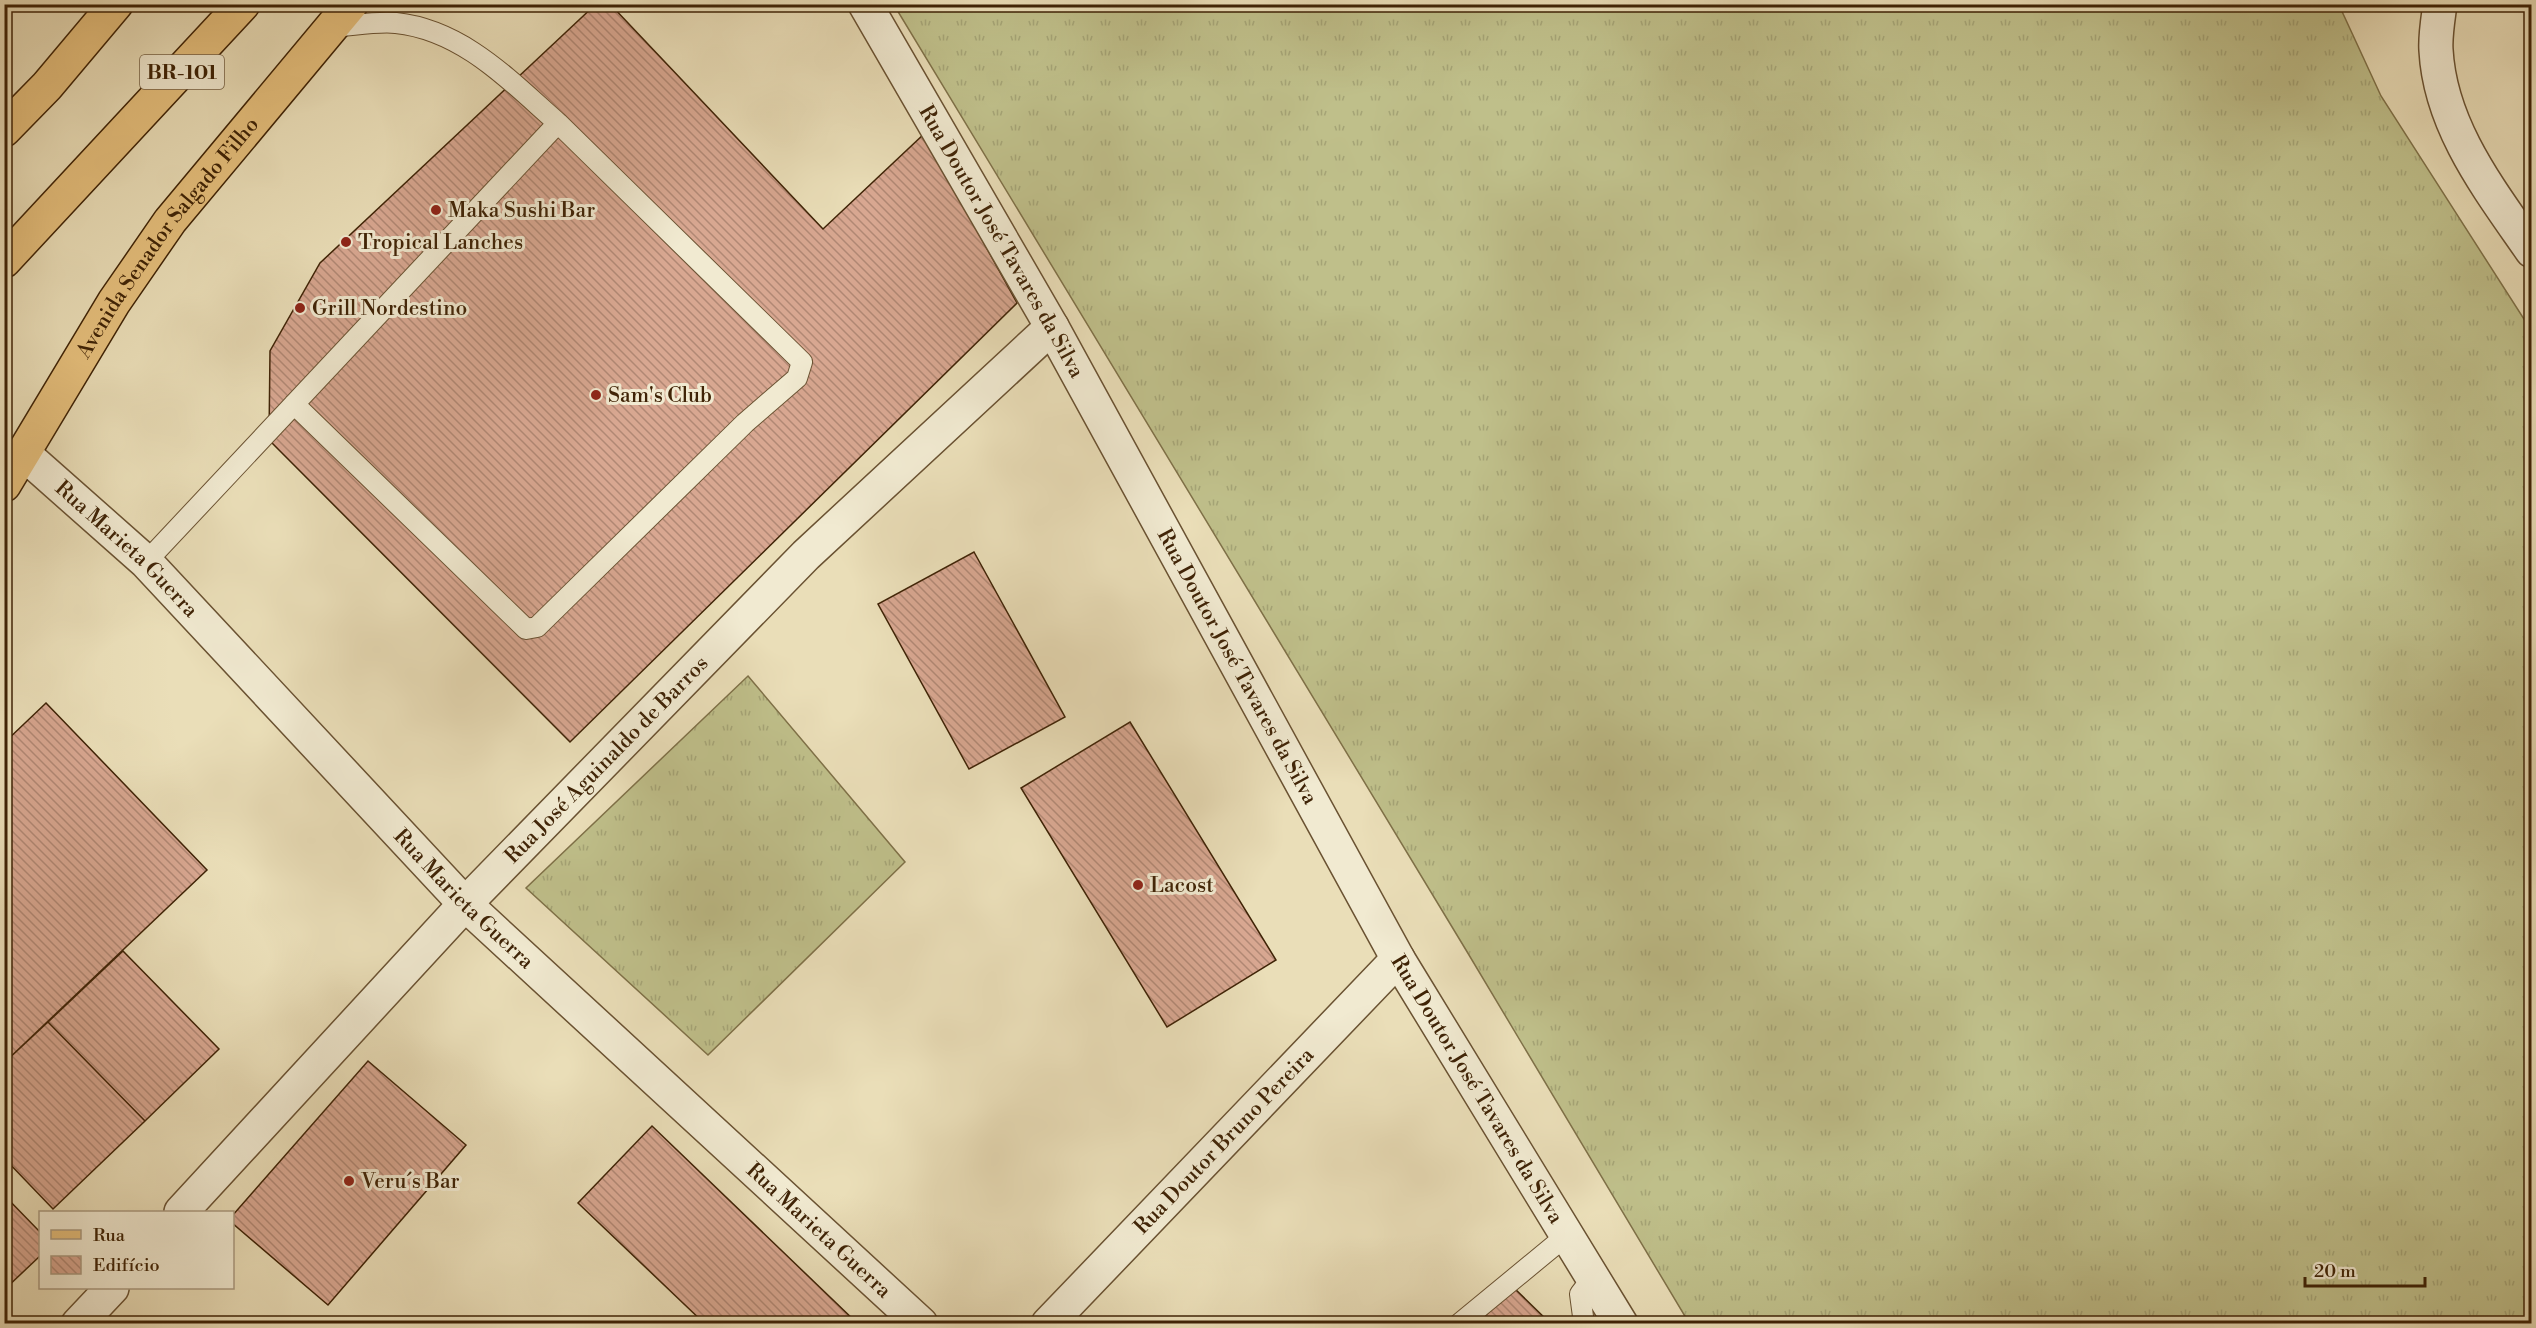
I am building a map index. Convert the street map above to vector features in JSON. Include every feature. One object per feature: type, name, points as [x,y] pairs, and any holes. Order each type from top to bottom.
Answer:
[{"type":"main road","points":[[4,130],[46,86],[116,4]]},
{"type":"main road","name":"BR-101","points":[[4,261],[121,139],[243,4]]},
{"type":"main road","name":"Avenida Senador Salgado Filho","points":[[4,485],[114,302],[170,221],[341,16]]},
{"type":"street","name":"Rua Doutor José Tavares da Silva","points":[[865,4],[1052,327],[1398,958],[1621,1323]]},
{"type":"street","points":[[2440,4],[2436,50],[2445,104],[2470,159],[2532,251]]},
{"type":"street","name":"Rua José Aguinaldo de Barros","points":[[182,1211],[465,904],[806,555],[1052,327]]},
{"type":"street","name":"Rua Marieta Guerra","points":[[24,454],[147,562],[465,904],[921,1323]]},
{"type":"street","name":"Rua Doutor Bruno Pereira","points":[[1048,1323],[1398,958]]},
{"type":"street","points":[[78,1323],[110,1289]]},
{"type":"lane","points":[[294,404],[526,629],[531,630],[574,592],[745,423],[797,378],[802,362],[558,123],[502,74],[455,40],[427,29],[341,16]]},
{"type":"lane","points":[[147,562],[558,123]]},
{"type":"lane","points":[[1459,1323],[1567,1235]]},
{"type":"lane","points":[[1584,1323],[1580,1294],[1593,1277]]},
{"type":"green space","points":[[894,5],[2339,5],[2381,96],[2531,330],[2531,1323],[1689,1323]]},
{"type":"green space","points":[[748,676],[905,862],[708,1055],[526,888]]},
{"type":"building","name":"Sam's Club","points":[[596,4],[610,4],[823,229],[924,134],[1017,303],[570,742],[269,440],[270,351],[320,263]]},
{"type":"building","points":[[974,552],[1065,717],[969,769],[878,604]]},
{"type":"building","points":[[46,703],[207,870],[4,1063],[4,743]]},
{"type":"building","points":[[1130,722],[1276,960],[1167,1027],[1021,788]]},
{"type":"building","points":[[123,951],[219,1049],[145,1121],[48,1022]]},
{"type":"building","points":[[48,1022],[145,1121],[53,1209],[4,1158],[4,1063]]},
{"type":"building","name":"Veru´s Bar","points":[[368,1061],[466,1145],[328,1305],[234,1225],[234,1214]]},
{"type":"building","points":[[652,1126],[858,1324],[705,1324],[578,1203]]},
{"type":"building","points":[[4,1195],[39,1231],[39,1257],[4,1290]]},
{"type":"building","points":[[1513,1287],[1551,1324],[1477,1324]]},
{"type":"place","name":"Maka Sushi Bar","points":[[436,210]]},
{"type":"place","name":"Tropical Lanches","points":[[346,242]]},
{"type":"place","name":"Grill Nordestino","points":[[300,308]]},
{"type":"place","name":"Sam's Club","points":[[596,395]]},
{"type":"place","name":"Lacost","points":[[1138,885]]},
{"type":"place","name":"Veru´s Bar","points":[[349,1181]]}]
